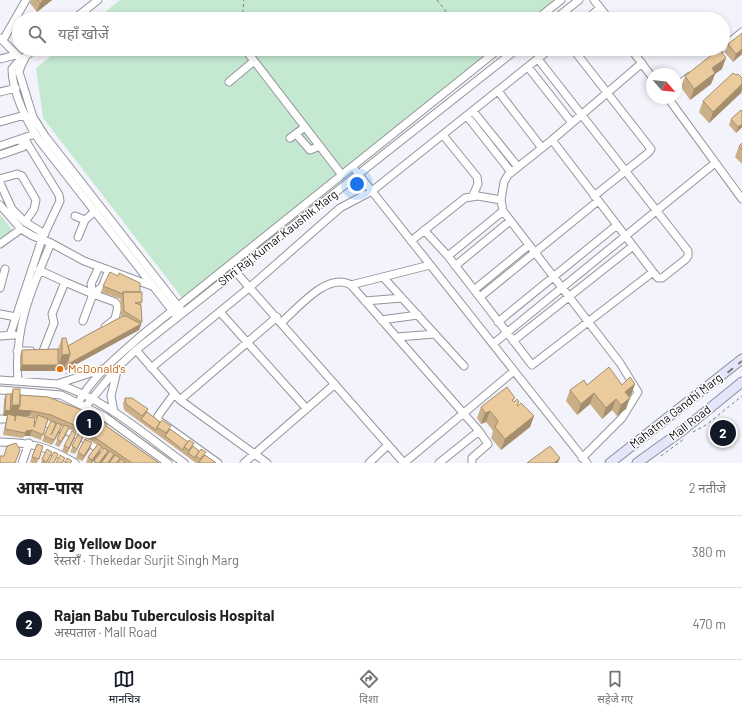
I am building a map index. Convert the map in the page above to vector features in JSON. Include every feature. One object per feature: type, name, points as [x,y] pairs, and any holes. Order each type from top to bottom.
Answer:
[{"type":"main road","name":"Mahatma Gandhi Marg","points":[[610,463],[742,358]]},
{"type":"main road","name":"Mall Road","points":[[637,463],[683,430],[742,382]]},
{"type":"main road","points":[[627,450],[637,463]]},
{"type":"street","points":[[18,12],[26,0]]},
{"type":"street","points":[[83,12],[98,0]]},
{"type":"street","points":[[546,12],[561,0]]},
{"type":"street","points":[[564,12],[579,0]]},
{"type":"street","points":[[592,12],[598,3],[604,12]]},
{"type":"street","points":[[12,22],[1,39],[12,49]]},
{"type":"street","points":[[730,42],[742,32]]},
{"type":"street","points":[[25,56],[12,69],[16,88],[25,115],[35,134],[152,286],[181,315]]},
{"type":"street","points":[[250,56],[342,175]]},
{"type":"street","name":"Shri Raj Kumar Kaushik Marg","points":[[78,403],[82,395],[106,368],[142,335],[490,56]]},
{"type":"street","name":"Shri Raj Kumar Kaushik Marg","points":[[86,406],[118,367],[136,350],[508,56]]},
{"type":"street","points":[[152,368],[250,287],[340,208],[372,191],[542,56]]},
{"type":"street","points":[[480,297],[650,151],[650,149],[579,56]]},
{"type":"street","points":[[636,56],[646,69]]},
{"type":"street","points":[[0,59],[22,58]]},
{"type":"street","points":[[22,58],[19,72],[33,117],[45,136],[162,286],[176,309]]},
{"type":"street","points":[[538,59],[689,253],[686,259],[662,278],[658,278],[552,140]]},
{"type":"street","points":[[229,82],[254,61]]},
{"type":"street","points":[[352,166],[584,460],[622,418],[638,392],[620,364],[510,221],[503,211],[501,200],[505,179],[511,172],[552,140],[642,63]]},
{"type":"street","points":[[528,67],[572,123]]},
{"type":"street","points":[[682,82],[693,73]]},
{"type":"street","points":[[0,92],[16,88]]},
{"type":"street","points":[[498,91],[542,148]]},
{"type":"street","points":[[672,104],[715,163],[742,197]]},
{"type":"street","points":[[473,111],[518,167]]},
{"type":"street","points":[[0,122],[25,115]]},
{"type":"street","points":[[467,116],[511,172]]},
{"type":"street","points":[[305,127],[293,136],[310,150],[320,146]]},
{"type":"street","points":[[0,146],[35,134]]},
{"type":"street","points":[[442,135],[477,178],[478,184],[473,195]]},
{"type":"street","points":[[0,155],[23,148],[22,139]]},
{"type":"street","points":[[10,336],[43,237],[60,198],[22,139]]},
{"type":"street","points":[[493,344],[715,163]]},
{"type":"street","points":[[0,179],[20,174],[35,197],[36,202],[34,208],[25,222]]},
{"type":"street","points":[[0,183],[12,209],[25,222],[51,243],[84,261],[109,270],[138,285],[162,286]]},
{"type":"street","points":[[411,241],[465,198],[473,195],[501,200]]},
{"type":"street","points":[[0,205],[21,229],[43,237]]},
{"type":"street","points":[[448,256],[503,211]]},
{"type":"street","points":[[78,237],[85,220],[95,212]]},
{"type":"street","points":[[75,216],[85,220]]},
{"type":"street","points":[[455,266],[510,221]]},
{"type":"street","points":[[498,322],[616,225]]},
{"type":"street","points":[[0,244],[21,229]]},
{"type":"street","points":[[424,230],[448,256],[532,365],[653,272]]},
{"type":"street","points":[[18,380],[17,351],[19,336],[34,282],[51,243]]},
{"type":"street","points":[[474,290],[529,245]]},
{"type":"street","points":[[514,341],[632,246]]},
{"type":"street","points":[[351,285],[430,265]]},
{"type":"street","points":[[84,321],[93,294],[91,284],[99,267]]},
{"type":"street","points":[[0,287],[5,269]]},
{"type":"street","points":[[39,270],[115,302],[118,306],[117,315],[111,323],[95,333]]},
{"type":"street","points":[[93,294],[102,288],[109,270]]},
{"type":"street","points":[[236,272],[404,463],[514,371]]},
{"type":"street","points":[[383,277],[464,366]]},
{"type":"street","points":[[180,400],[247,342],[324,286],[337,281],[345,282],[351,285],[479,431],[488,444],[474,457],[472,463]]},
{"type":"street","points":[[43,351],[54,323],[52,314],[65,282]]},
{"type":"street","points":[[365,301],[402,298]]},
{"type":"street","points":[[220,312],[306,408]]},
{"type":"street","points":[[0,314],[16,316]]},
{"type":"street","points":[[381,320],[418,316]]},
{"type":"street","points":[[141,324],[142,335]]},
{"type":"street","points":[[397,337],[435,334]]},
{"type":"street","points":[[0,336],[19,336]]},
{"type":"street","points":[[136,350],[180,400],[267,463]]},
{"type":"street","points":[[17,351],[52,351]]},
{"type":"street","points":[[114,412],[111,396],[118,367]]},
{"type":"street","points":[[57,384],[106,368]]},
{"type":"street","points":[[0,380],[18,380],[57,384],[91,399],[114,412],[184,463]]},
{"type":"street","points":[[244,463],[335,384]]},
{"type":"street","points":[[0,390],[61,395],[106,417],[168,463]]},
{"type":"street","points":[[174,394],[158,416],[158,420],[218,463]]},
{"type":"street","points":[[0,419],[29,419],[44,422],[82,437],[99,450],[121,463]]},
{"type":"street","points":[[439,463],[479,431]]},
{"type":"street","points":[[0,442],[29,443],[47,449],[75,463]]},
{"type":"street","points":[[22,463],[29,443]]},
{"type":"street","points":[[369,463],[388,445]]},
{"type":"path","points":[[243,12],[244,0]]},
{"type":"path","points":[[437,0],[446,12]]},
{"type":"path","points":[[64,365],[68,380]]},
{"type":"path","points":[[656,459],[706,425],[742,396]]},
{"type":"green space","points":[[120,0],[560,0],[545,12],[105,12]]},
{"type":"green space","points":[[51,56],[489,56],[183,299],[43,118],[36,68]]},
{"type":"green space","points":[[0,214],[12,230],[0,239]]},
{"type":"building","points":[[37,0],[44,0],[40,3]]},
{"type":"building","points":[[742,33],[742,49],[736,54],[730,46],[730,42]]},
{"type":"building","points":[[710,56],[724,56],[726,58],[712,68],[715,73],[694,89],[685,76]]},
{"type":"building","points":[[733,73],[736,75],[738,74],[742,78],[742,84],[713,112],[703,101]]},
{"type":"building","points":[[741,110],[742,124],[738,127],[731,119]]},
{"type":"building","points":[[110,272],[118,276],[119,273],[140,283],[140,292],[123,292],[123,294],[103,286]]},
{"type":"building","points":[[123,292],[142,292],[142,302],[135,303],[141,305],[142,322],[124,311]]},
{"type":"building","points":[[123,316],[126,316],[141,324],[68,364],[70,354],[68,346]]},
{"type":"building","points":[[62,338],[66,338],[70,354],[62,355]]},
{"type":"building","points":[[58,349],[58,365],[22,365],[22,350]]},
{"type":"building","points":[[609,367],[622,385],[630,377],[635,384],[625,392],[630,398],[621,405],[616,399],[606,408],[594,393],[581,404],[570,390],[584,380],[587,385]]},
{"type":"building","points":[[507,387],[515,398],[512,400],[514,402],[517,399],[519,402],[517,405],[518,406],[521,403],[534,416],[505,439],[495,427],[498,421],[495,417],[490,411],[485,413],[481,407]]},
{"type":"building","points":[[13,389],[20,389],[20,405],[12,405]]},
{"type":"building","points":[[6,394],[11,394],[10,411],[5,410]]},
{"type":"building","points":[[20,395],[48,397],[89,413],[107,424],[106,426],[159,463],[132,463],[81,428],[51,415],[18,410],[20,405]]},
{"type":"building","points":[[125,398],[132,398],[148,409],[142,416],[126,404]]},
{"type":"building","points":[[147,412],[160,422],[156,430],[141,419]]},
{"type":"building","points":[[8,414],[15,416],[15,421],[16,415],[35,418],[34,427],[38,415],[48,419],[43,435],[32,430],[26,431],[25,433],[5,429]]},
{"type":"building","points":[[162,420],[171,426],[166,433],[157,427]]},
{"type":"building","points":[[51,421],[56,423],[51,435],[57,423],[62,425],[54,440],[44,436]]},
{"type":"building","points":[[64,425],[69,427],[61,442],[57,439]]},
{"type":"building","points":[[170,429],[188,442],[183,450],[165,436]]},
{"type":"building","points":[[72,431],[76,433],[69,448],[64,446]]},
{"type":"building","points":[[79,432],[84,434],[77,449],[72,446]]},
{"type":"building","points":[[85,439],[92,443],[84,456],[78,452]]},
{"type":"building","points":[[189,440],[194,443],[189,450],[184,447]]},
{"type":"building","points":[[16,443],[20,450],[15,463],[0,463],[0,456],[4,456],[7,446]]},
{"type":"building","points":[[37,444],[43,446],[39,459],[32,457]]},
{"type":"building","points":[[98,444],[102,447],[92,460],[88,457]]},
{"type":"building","points":[[193,446],[199,451],[195,458],[188,453]]},
{"type":"building","points":[[550,446],[560,458],[554,463],[527,463]]},
{"type":"building","points":[[104,448],[108,451],[99,463],[97,463],[94,461]]},
{"type":"building","points":[[47,449],[52,452],[46,463],[44,463],[45,461],[42,459]]},
{"type":"building","points":[[201,449],[206,452],[200,459],[196,456]]},
{"type":"building","points":[[110,451],[114,454],[108,463],[101,463]]},
{"type":"building","points":[[54,452],[58,454],[54,463],[48,463]]},
{"type":"building","points":[[60,455],[65,458],[62,463],[56,463]]},
{"type":"building","points":[[115,455],[120,458],[116,463],[109,463]]},
{"type":"building","points":[[205,455],[216,463],[199,462]]},
{"type":"building","points":[[67,458],[72,461],[70,463],[65,463]]},
{"type":"building","points":[[121,459],[125,462],[118,463]]},
{"type":"railway","points":[[684,408],[742,361]]},
{"type":"place","name":"McDonald's","points":[[60,369]]},
{"type":"place","name":"Big Yellow Door","points":[[89,423]]},
{"type":"place","name":"Rajan Babu Tuberculosis Hospital","points":[[723,433]]}]
